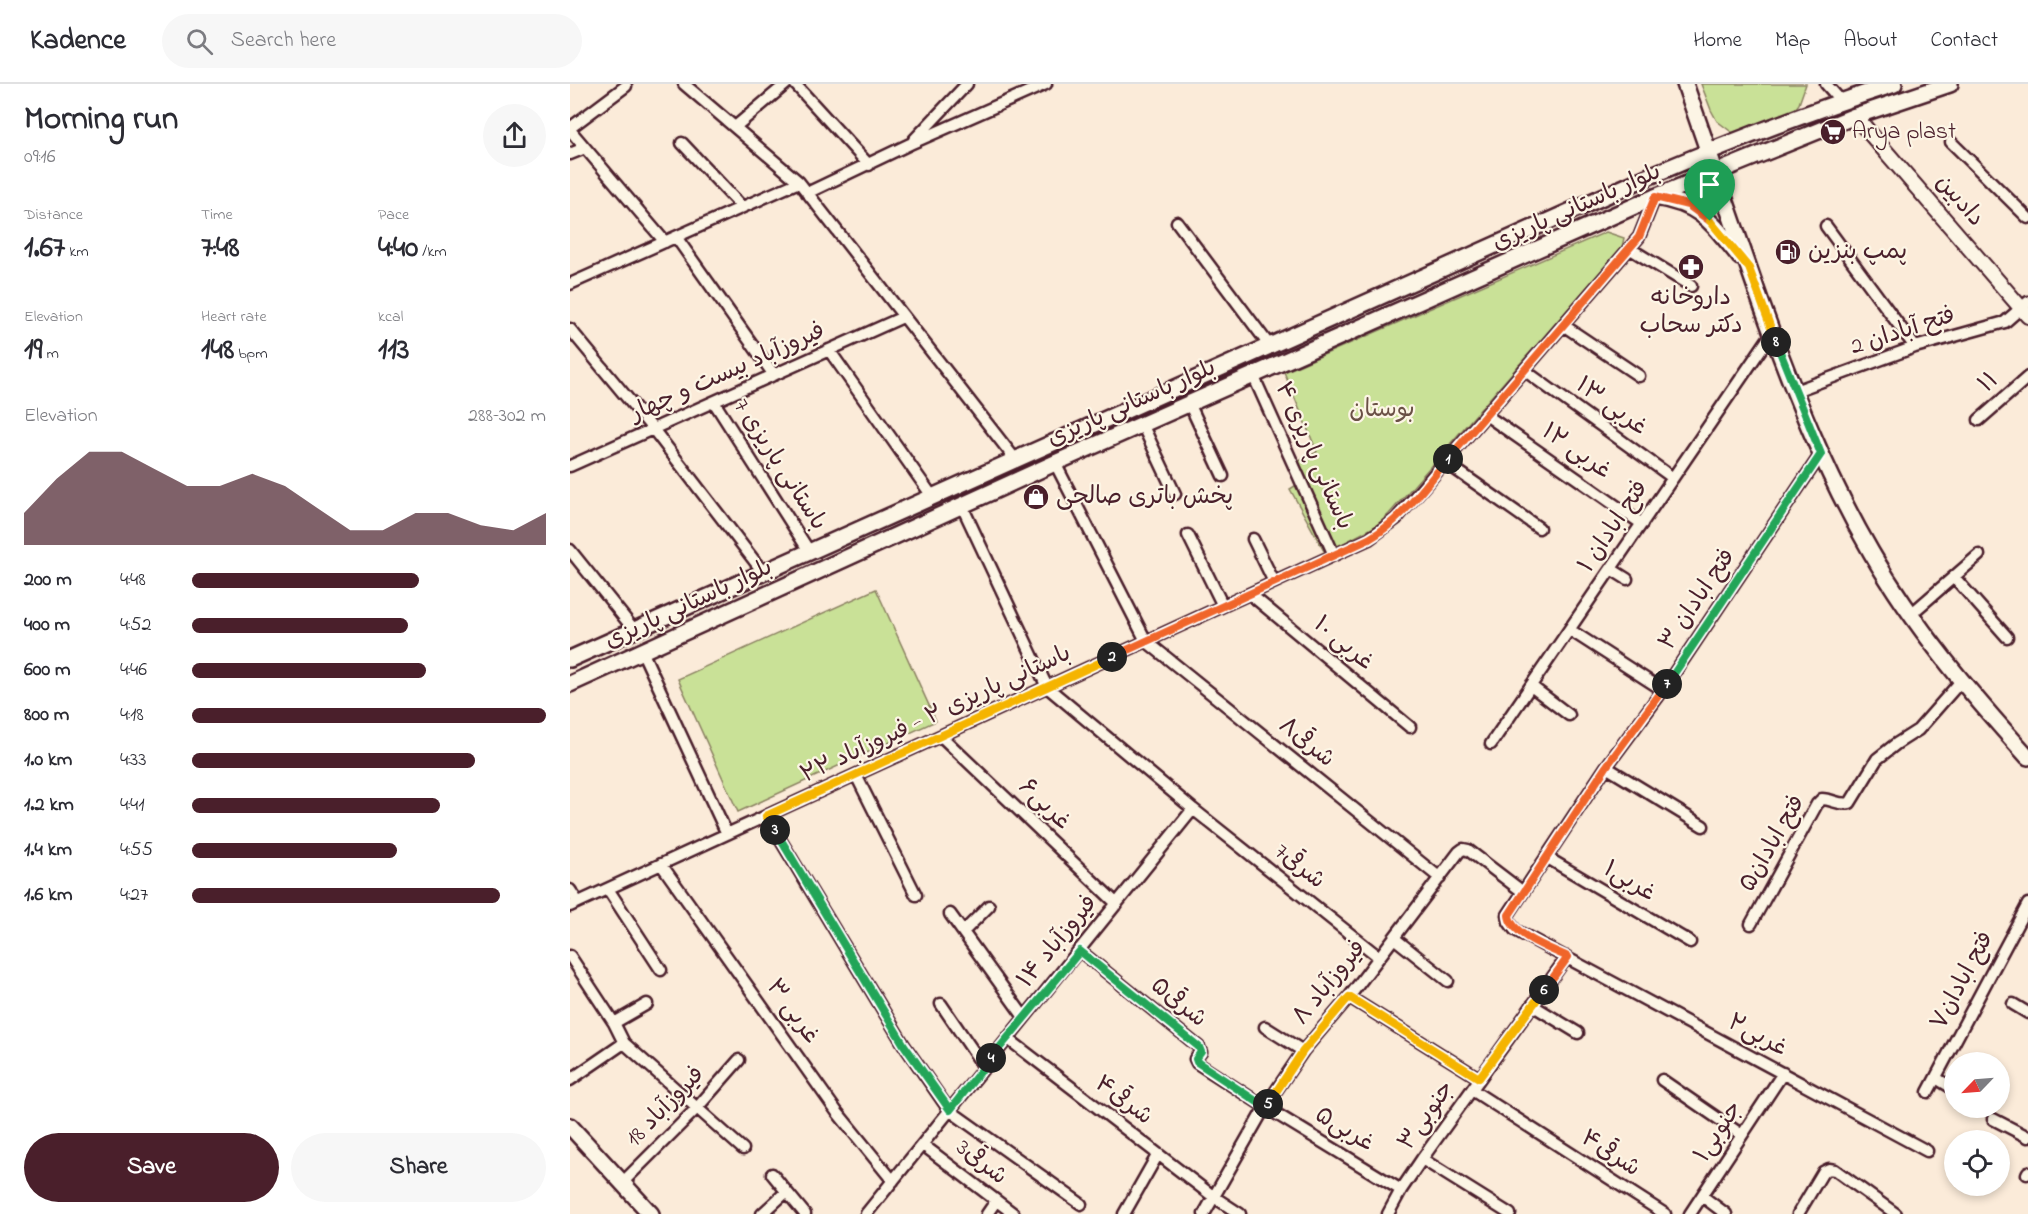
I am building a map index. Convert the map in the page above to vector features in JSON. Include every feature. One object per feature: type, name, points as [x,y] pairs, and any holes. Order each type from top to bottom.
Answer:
[{"type":"main road","points":[[1685,84],[1772,333],[1821,454],[1871,552],[1911,614],[1961,681],[2028,757]]},
{"type":"main road","name":"بلوار باستانی پاریزی","points":[[570,659],[1647,177],[1841,101],[1894,84]]},
{"type":"main road","name":"بلوار باستانی پاریزی","points":[[570,684],[912,527],[1655,197],[1856,116],[1950,84]]},
{"type":"main road","points":[[1647,177],[1655,197],[1675,200],[1699,212],[1710,221],[1749,268]]},
{"type":"main road","points":[[570,1126],[644,1211]]},
{"type":"street","points":[[684,84],[799,182],[1015,459]]},
{"type":"street","points":[[735,127],[786,84]]},
{"type":"street","points":[[795,84],[869,165]]},
{"type":"street","points":[[807,193],[910,144],[1046,84]]},
{"type":"street","points":[[1826,84],[1841,101]]},
{"type":"street","points":[[626,86],[570,129],[665,242]]},
{"type":"street","points":[[910,144],[962,86]]},
{"type":"street","name":"دادبین","points":[[1856,116],[2026,309]]},
{"type":"street","points":[[682,142],[742,207]]},
{"type":"street","points":[[1951,142],[2028,218]]},
{"type":"street","points":[[570,154],[585,148]]},
{"type":"street","points":[[570,284],[799,182]]},
{"type":"street","name":"باستانی پاریزی ۲ - فیروزآباد ۲۲","points":[[574,904],[1250,594],[1383,530],[1396,519],[1639,237],[1655,197]]},
{"type":"street","points":[[1177,222],[1269,345]]},
{"type":"street","points":[[1826,226],[1915,347]]},
{"type":"street","points":[[676,237],[774,375]]},
{"type":"street","points":[[1629,248],[1691,286]]},
{"type":"street","name":"فتح آبادان 2","points":[[1795,391],[1915,347],[2005,322],[2026,309]]},
{"type":"street","name":"فیروزآباد بیست و چهار","points":[[570,466],[903,317]]},
{"type":"street","points":[[1563,325],[1639,376]]},
{"type":"street","points":[[570,329],[653,429],[763,572]]},
{"type":"street","name":"فتح ابادان ۱","points":[[1491,744],[1772,333]]},
{"type":"street","points":[[829,351],[932,496]]},
{"type":"street","name":"غربی ۱۳","points":[[1524,370],[1673,478]]},
{"type":"street","name":"باستانی پاریزی ۴","points":[[1253,375],[1334,555]]},
{"type":"street","name":"۱۱","points":[[1979,420],[2028,377]]},
{"type":"street","name":"باستانی پاریزی 7","points":[[714,402],[809,551]]},
{"type":"street","points":[[1189,403],[1223,476]]},
{"type":"street","name":"غربی ۱۲","points":[[1486,415],[1642,524]]},
{"type":"street","points":[[1142,424],[1175,494]]},
{"type":"street","name":"فتح ابادان ۳","points":[[1568,957],[1515,930],[1509,922],[1509,915],[1606,767],[1663,690],[1821,454]]},
{"type":"street","points":[[1445,462],[1539,528]]},
{"type":"street","points":[[1055,463],[1146,641]]},
{"type":"street","points":[[962,506],[1047,687]]},
{"type":"street","points":[[1188,535],[1223,606]]},
{"type":"street","points":[[1252,539],[1274,582]]},
{"type":"street","points":[[570,550],[635,631]]},
{"type":"street","points":[[1911,614],[1979,555]]},
{"type":"street","points":[[1611,569],[1627,579]]},
{"type":"street","points":[[1954,577],[2007,637]]},
{"type":"street","name":"غربی ۱۰","points":[[1250,594],[1410,727]]},
{"type":"street","points":[[1570,630],[1663,690]]},
{"type":"street","name":"شرقی۸","points":[[1146,641],[1440,878]]},
{"type":"street","points":[[642,651],[727,834]]},
{"type":"street","name":"فتح ابادان۵","points":[[1751,924],[1816,804],[1822,799],[1844,805],[1850,803],[1877,759],[1918,730],[1961,681]]},
{"type":"street","name":"شرقی7","points":[[1047,687],[1193,809],[1379,957]]},
{"type":"street","points":[[1531,687],[1569,715]]},
{"type":"street","name":"غربی۶","points":[[941,736],[1117,904]]},
{"type":"street","points":[[1606,767],[1703,826]]},
{"type":"street","points":[[856,775],[916,895]]},
{"type":"street","name":"فیروزآباد ۱۴","points":[[866,1214],[1193,809]]},
{"type":"street","points":[[766,816],[904,1045],[950,1110],[1082,1204]]},
{"type":"street","name":"فیروزآباد ۸","points":[[1204,1214],[1265,1107],[1303,1051],[1349,997],[1459,852],[1463,849],[1468,850],[1523,892]]},
{"type":"street","name":"غربی۱","points":[[1546,857],[1690,942]]},
{"type":"street","name":"غربی ۳","points":[[661,864],[837,1112],[893,1181]]},
{"type":"street","points":[[608,889],[661,970]]},
{"type":"street","points":[[570,890],[574,904]]},
{"type":"street","name":"فتح ابادان۷","points":[[1929,1092],[2028,904]]},
{"type":"street","points":[[963,932],[989,906]]},
{"type":"street","points":[[950,914],[1024,1017]]},
{"type":"street","points":[[1394,938],[1448,981]]},
{"type":"street","name":"شرقی۵","points":[[1080,951],[1199,1047],[1201,1052],[1196,1059],[1197,1062],[1265,1107]]},
{"type":"street","points":[[570,956],[614,1023],[624,1043],[743,1149]]},
{"type":"street","name":"جنوبی۳","points":[[1388,1214],[1422,1159],[1568,957]]},
{"type":"street","name":"غربی۲","points":[[1568,957],[1927,1151]]},
{"type":"street","points":[[1349,997],[1479,1078]]},
{"type":"street","points":[[614,1023],[648,1004]]},
{"type":"street","points":[[941,1004],[984,1067]]},
{"type":"street","points":[[2013,1004],[2028,1013]]},
{"type":"street","points":[[1532,1005],[1578,1033]]},
{"type":"street","points":[[1265,1027],[1303,1051]]},
{"type":"street","name":"شرقی۴","points":[[1007,1038],[1214,1197],[1240,1214]]},
{"type":"street","points":[[570,1080],[624,1043]]},
{"type":"street","name":"فیروزآباد 18","points":[[622,1183],[696,1108],[739,1060]]},
{"type":"street","name":"جنوبی۱","points":[[1690,1214],[1783,1073]]},
{"type":"street","points":[[1936,1078],[1944,1083]]},
{"type":"street","points":[[1662,1080],[1742,1135]]},
{"type":"street","name":"شرقی۴","points":[[1472,1090],[1665,1214]]},
{"type":"street","name":"غربی۵","points":[[1265,1107],[1401,1190]]},
{"type":"street","points":[[1993,1119],[2028,1137]]},
{"type":"street","name":"شرقی3","points":[[923,1144],[1014,1214]]},
{"type":"street","points":[[1124,1214],[1158,1154]]},
{"type":"street","points":[[1422,1159],[1510,1214]]},
{"type":"street","points":[[1798,1214],[1823,1172],[1829,1169],[1835,1170],[1896,1214]]},
{"type":"street","points":[[772,1174],[805,1214]]},
{"type":"street","points":[[762,1214],[786,1192]]},
{"type":"street","points":[[1702,1196],[1726,1214]]},
{"type":"street","points":[[987,1214],[996,1201]]},
{"type":"green space","points":[[1701,84],[1806,84],[1799,104],[1789,117],[1738,137],[1717,121]]},
{"type":"green space","name":"بوستان","points":[[1606,232],[1624,238],[1622,247],[1389,514],[1376,526],[1325,553],[1290,489],[1303,481],[1295,463],[1317,452],[1284,372]]},
{"type":"green space","points":[[876,589],[936,721],[738,812],[678,679]]},
{"type":"place","name":"Arya plast","points":[[1833,132]]},
{"type":"place","name":"پمپ بنزین","points":[[1788,252]]},
{"type":"place","name":"داروخانه دکتر سحاب","points":[[1691,267]]},
{"type":"place","name":"پخش باتری صالحی","points":[[1036,497]]},
{"type":"route","points":[[1655,197],[1688,205],[1710,221],[1749,268],[1772,333],[1821,454],[1663,690],[1606,767],[1509,915],[1509,922],[1515,930],[1568,957],[1479,1078],[1349,997],[1303,1051],[1265,1107],[1197,1062],[1196,1059],[1201,1052],[1199,1047],[1080,951],[950,1110],[904,1045],[766,816],[1369,539],[1396,519],[1639,237],[1655,197]]}]
